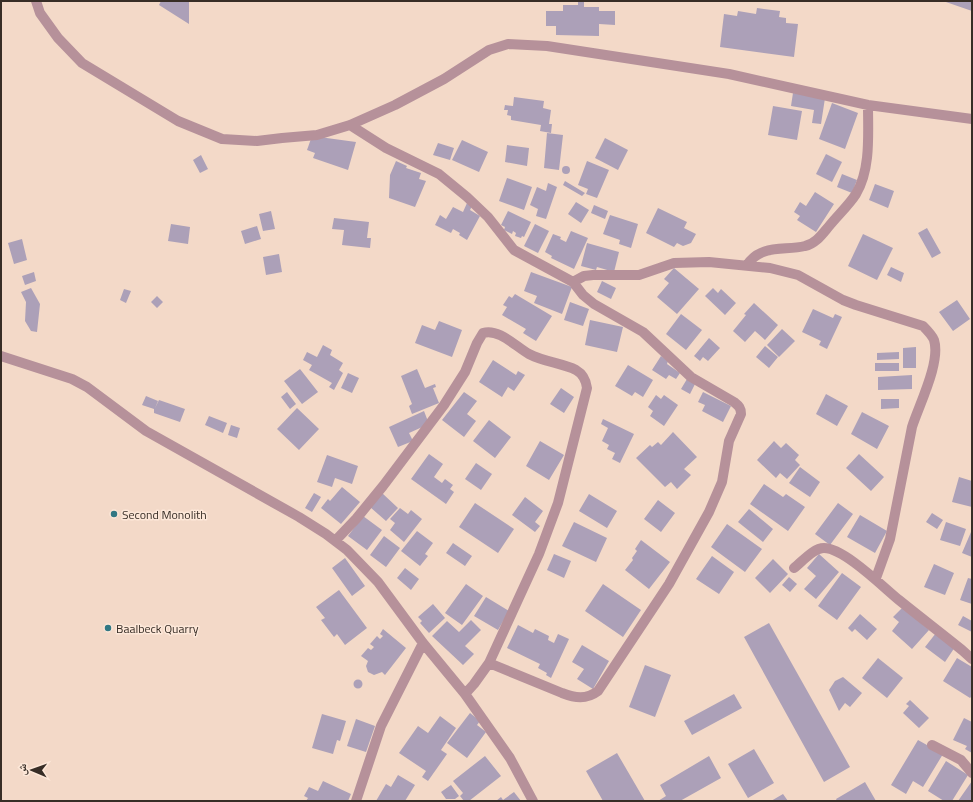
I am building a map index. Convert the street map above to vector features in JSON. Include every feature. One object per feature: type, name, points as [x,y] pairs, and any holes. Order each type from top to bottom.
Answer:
[{"type":"street","points":[[36,1],[40,13],[58,38],[82,63],[178,121],[222,139],[257,141],[317,135],[350,125],[395,105],[444,79],[489,50],[508,44],[547,46],[729,74],[868,105],[972,119]]},
{"type":"street","points":[[747,265],[752,258],[760,253],[772,249],[801,247],[813,244],[855,195],[863,179],[868,146],[868,105]]},
{"type":"street","points":[[350,125],[386,148],[439,174],[467,196],[488,217],[514,250],[573,282],[583,295],[594,304],[643,332],[691,377],[734,402],[741,410],[741,414],[729,441],[722,482],[709,512],[669,584],[598,690],[588,696],[574,697],[489,663]]},
{"type":"street","points":[[573,282],[584,276],[593,275],[639,275],[674,263],[709,262],[747,265],[770,268],[798,275],[843,300],[923,326],[934,340],[936,352],[932,372],[916,412],[912,427],[890,539],[876,578]]},
{"type":"street","points":[[335,541],[356,519],[383,486],[444,405],[465,372],[477,343],[483,333],[487,332],[498,335],[539,359],[569,367],[581,374],[586,380],[587,388],[558,503],[531,574],[489,663],[465,694]]},
{"type":"street","points":[[1,356],[72,379],[87,387],[146,431],[299,517],[335,541],[363,565],[378,582],[423,642],[465,694],[510,758],[533,801]]},
{"type":"street","points":[[794,568],[814,551],[826,548],[839,553],[876,578],[898,599],[972,659]]},
{"type":"street","points":[[356,801],[381,726],[423,642]]},
{"type":"street","points":[[932,745],[961,760],[972,773]]},
{"type":"building","points":[[161,1],[189,1],[189,24],[159,5]]},
{"type":"building","points":[[578,1],[584,1],[584,7],[599,7],[599,11],[615,11],[615,25],[599,24],[599,36],[556,35],[556,26],[546,26],[546,11],[563,11],[563,5],[578,5]]},
{"type":"building","points":[[943,1],[972,1],[972,11]]},
{"type":"building","points":[[757,8],[780,11],[779,17],[786,18],[786,23],[798,24],[794,57],[720,47],[724,14],[737,16],[738,11],[756,14]]},
{"type":"building","points":[[793,93],[825,98],[821,124],[812,123],[814,110],[791,106]]},
{"type":"building","points":[[514,97],[544,101],[543,108],[551,110],[549,124],[552,124],[551,133],[540,131],[541,125],[511,120],[511,116],[507,115],[508,110],[504,110],[505,105],[513,106]]},
{"type":"building","points":[[832,103],[858,113],[845,149],[819,139]]},
{"type":"building","points":[[773,106],[802,111],[797,140],[768,135]]},
{"type":"building","points":[[547,133],[563,135],[559,170],[544,168]]},
{"type":"building","points":[[312,136],[356,142],[348,170],[313,158],[315,153],[307,150]]},
{"type":"building","points":[[605,138],[628,150],[618,170],[595,158]]},
{"type":"building","points":[[462,140],[488,152],[479,172],[452,160]]},
{"type":"building","points":[[438,143],[454,148],[450,160],[433,155]]},
{"type":"building","points":[[507,145],[529,148],[527,166],[505,162]]},
{"type":"building","points":[[826,154],[842,162],[832,182],[816,174]]},
{"type":"building","points":[[201,155],[208,169],[200,173],[193,160]]},
{"type":"building","points":[[396,161],[407,166],[406,168],[421,173],[419,179],[426,181],[415,207],[389,198],[390,175]]},
{"type":"building","points":[[587,161],[609,170],[597,198],[586,194],[588,189],[578,185]]},
{"type":"building","points":[[564,166],[568,166],[570,170],[568,174],[564,174],[562,172],[562,168]]},
{"type":"building","points":[[842,174],[857,180],[852,193],[837,187]]},
{"type":"building","points":[[507,178],[532,187],[524,210],[499,201]]},
{"type":"building","points":[[565,181],[585,193],[582,196],[563,185]]},
{"type":"building","points":[[548,183],[557,187],[546,219],[536,216],[538,209],[530,205],[537,187],[546,191]]},
{"type":"building","points":[[875,184],[894,191],[888,208],[869,200]]},
{"type":"building","points":[[815,192],[834,204],[816,232],[797,220],[800,216],[794,212],[800,202],[806,206]]},
{"type":"building","points":[[576,202],[589,210],[581,223],[568,214]]},
{"type":"building","points":[[467,203],[472,206],[470,210],[480,216],[467,240],[453,229],[451,233],[435,225],[440,215],[446,219],[453,207],[463,212]]},
{"type":"building","points":[[594,205],[608,211],[605,219],[591,213]]},
{"type":"building","points":[[658,208],[687,222],[684,228],[696,234],[691,243],[683,246],[677,243],[674,247],[646,233]]},
{"type":"building","points":[[271,211],[275,229],[263,231],[259,214]]},
{"type":"building","points":[[508,211],[531,222],[524,237],[522,236],[521,238],[515,236],[516,233],[513,231],[512,234],[504,230],[505,227],[501,225]]},
{"type":"building","points":[[610,215],[638,224],[631,248],[619,244],[620,240],[603,234]]},
{"type":"building","points":[[334,218],[369,222],[367,238],[371,238],[370,248],[342,245],[344,230],[332,229]]},
{"type":"building","points":[[171,224],[190,227],[188,244],[168,241]]},
{"type":"building","points":[[535,224],[549,231],[538,253],[524,246]]},
{"type":"building","points":[[257,226],[261,239],[245,244],[241,231]]},
{"type":"building","points":[[927,228],[941,253],[932,258],[918,233]]},
{"type":"building","points":[[571,231],[588,238],[574,269],[551,258],[552,256],[545,252],[553,234],[561,237],[560,239],[566,242]]},
{"type":"building","points":[[863,234],[893,248],[877,280],[848,266]]},
{"type":"building","points":[[22,239],[27,260],[14,264],[8,243]]},
{"type":"building","points":[[587,243],[619,252],[614,272],[597,267],[596,270],[581,266]]},
{"type":"building","points":[[279,254],[282,272],[266,275],[263,257]]},
{"type":"building","points":[[891,267],[904,273],[901,282],[887,275]]},
{"type":"building","points":[[674,268],[699,289],[677,314],[657,297],[669,283],[664,279]]},
{"type":"building","points":[[34,272],[36,281],[25,285],[22,276]]},
{"type":"building","points":[[531,272],[572,287],[562,314],[534,303],[537,296],[524,291]]},
{"type":"building","points":[[602,281],[616,288],[611,299],[597,292]]},
{"type":"building","points":[[31,288],[40,304],[37,332],[31,331],[25,321],[26,302],[21,292]]},
{"type":"building","points":[[713,288],[718,293],[721,289],[736,303],[725,315],[705,296]]},
{"type":"building","points":[[124,289],[131,291],[126,303],[120,300]]},
{"type":"building","points":[[515,294],[552,316],[536,341],[523,333],[526,329],[502,315],[507,307],[503,305],[509,296],[512,298]]},
{"type":"building","points":[[157,296],[163,302],[157,308],[151,302]]},
{"type":"building","points":[[957,300],[970,319],[953,331],[939,312]]},
{"type":"building","points":[[570,302],[589,309],[583,326],[564,320]]},
{"type":"building","points":[[754,303],[778,325],[765,340],[755,331],[745,342],[733,331],[746,315],[744,314]]},
{"type":"building","points":[[813,309],[833,318],[835,314],[842,317],[827,349],[819,345],[821,341],[802,332]]},
{"type":"building","points":[[681,314],[702,330],[686,350],[666,334]]},
{"type":"building","points":[[590,320],[623,327],[617,352],[585,345]]},
{"type":"building","points":[[439,321],[462,330],[452,357],[415,343],[422,325],[435,330]]},
{"type":"building","points":[[782,329],[795,341],[779,357],[767,345]]},
{"type":"building","points":[[709,338],[720,348],[708,361],[703,357],[700,361],[694,356]]},
{"type":"building","points":[[323,345],[332,350],[330,355],[343,363],[339,370],[343,373],[334,390],[329,387],[332,383],[309,370],[312,365],[303,360],[307,352],[317,357]]},
{"type":"building","points":[[765,346],[778,357],[769,368],[756,357]]},
{"type":"building","points":[[916,347],[916,368],[903,368],[903,348]]},
{"type":"building","points":[[899,352],[899,359],[877,360],[877,353]]},
{"type":"building","points":[[661,356],[668,361],[667,364],[680,373],[676,379],[669,375],[666,379],[652,370]]},
{"type":"building","points":[[493,360],[516,375],[518,371],[525,375],[514,391],[508,387],[502,397],[479,382]]},
{"type":"building","points":[[875,363],[899,363],[899,371],[875,371]]},
{"type":"building","points":[[628,365],[653,380],[643,397],[635,392],[632,396],[615,386]]},
{"type":"building","points":[[300,369],[318,392],[302,404],[284,381]]},
{"type":"building","points":[[417,369],[425,388],[435,384],[436,387],[433,388],[439,403],[412,414],[409,406],[412,404],[401,376]]},
{"type":"building","points":[[348,373],[359,378],[352,393],[341,388]]},
{"type":"building","points":[[912,375],[912,389],[878,390],[878,377]]},
{"type":"building","points":[[687,379],[695,384],[690,394],[681,389]]},
{"type":"building","points":[[561,388],[574,397],[564,413],[550,404]]},
{"type":"building","points":[[287,392],[296,404],[290,409],[281,397]]},
{"type":"building","points":[[464,392],[477,401],[467,414],[476,421],[464,437],[442,420]]},
{"type":"building","points":[[703,392],[731,406],[723,422],[702,411],[705,405],[698,402]]},
{"type":"building","points":[[826,394],[848,406],[837,426],[816,414]]},
{"type":"building","points":[[656,395],[661,399],[664,395],[678,405],[664,426],[650,416],[653,411],[648,407]]},
{"type":"building","points":[[146,396],[158,401],[155,408],[159,400],[185,409],[180,422],[154,413],[154,409],[142,405]]},
{"type":"building","points":[[881,399],[899,399],[899,408],[881,409]]},
{"type":"building","points":[[297,408],[319,429],[299,450],[277,429]]},
{"type":"building","points":[[424,411],[429,424],[409,433],[413,441],[398,447],[389,427]]},
{"type":"building","points":[[862,412],[889,426],[877,449],[851,434]]},
{"type":"building","points":[[209,416],[227,423],[223,433],[205,425]]},
{"type":"building","points":[[603,419],[634,434],[620,463],[612,459],[615,453],[607,449],[609,445],[602,441],[608,428],[601,424]]},
{"type":"building","points":[[489,420],[511,437],[495,458],[473,441]]},
{"type":"building","points":[[231,425],[240,428],[237,438],[228,435]]},
{"type":"building","points":[[673,432],[697,457],[684,469],[691,475],[677,489],[671,482],[665,487],[636,458],[650,445],[652,447],[658,442],[661,445]]},
{"type":"building","points":[[540,441],[564,455],[549,480],[526,466]]},
{"type":"building","points":[[774,441],[781,448],[786,443],[799,455],[795,460],[800,465],[787,479],[780,473],[776,478],[757,460]]},
{"type":"building","points":[[429,454],[443,464],[434,477],[442,483],[445,479],[453,485],[450,489],[454,492],[446,504],[411,479]]},
{"type":"building","points":[[859,454],[884,477],[871,491],[846,468]]},
{"type":"building","points":[[327,455],[358,466],[352,484],[335,478],[332,487],[317,482]]},
{"type":"building","points":[[476,463],[492,474],[481,490],[465,479]]},
{"type":"building","points":[[800,467],[820,482],[810,497],[789,483]]},
{"type":"building","points":[[959,477],[972,481],[972,507],[952,502]]},
{"type":"building","points":[[764,484],[783,497],[786,494],[805,507],[788,531],[750,504]]},
{"type":"building","points":[[342,487],[360,502],[341,524],[321,508],[328,499],[330,501]]},
{"type":"building","points":[[314,493],[321,497],[312,512],[305,508]]},
{"type":"building","points":[[382,493],[398,508],[386,521],[370,507]]},
{"type":"building","points":[[589,494],[617,511],[607,528],[579,511]]},
{"type":"building","points":[[525,497],[543,511],[535,522],[540,526],[535,532],[512,515]]},
{"type":"building","points":[[658,500],[675,513],[661,532],[644,519]]},
{"type":"building","points":[[475,503],[514,529],[498,553],[459,527]]},
{"type":"building","points":[[838,503],[853,514],[830,545],[815,534]]},
{"type":"building","points":[[400,508],[408,514],[411,510],[422,519],[404,542],[390,530],[395,523],[390,519]]},
{"type":"building","points":[[749,509],[773,529],[763,542],[738,522]]},
{"type":"building","points":[[932,513],[943,520],[937,529],[926,522]]},
{"type":"building","points":[[860,515],[887,531],[875,553],[847,537]]},
{"type":"building","points":[[363,516],[382,530],[367,550],[348,536]]},
{"type":"building","points":[[574,522],[607,538],[596,562],[562,546]]},
{"type":"building","points":[[946,522],[966,529],[960,546],[940,540]]},
{"type":"building","points":[[727,524],[762,549],[745,572],[711,547]]},
{"type":"building","points":[[417,531],[433,543],[425,554],[428,556],[420,566],[401,551]]},
{"type":"building","points":[[971,532],[972,533],[972,557],[962,553]]},
{"type":"building","points":[[384,536],[400,548],[386,567],[370,555]]},
{"type":"building","points":[[641,540],[670,562],[649,589],[625,570],[633,560],[632,558],[637,551],[635,549]]},
{"type":"building","points":[[453,543],[472,556],[465,566],[446,553]]},
{"type":"building","points":[[554,554],[571,561],[564,578],[547,570]]},
{"type":"building","points":[[819,554],[839,572],[816,599],[804,589],[816,576],[807,568]]},
{"type":"building","points":[[712,556],[734,572],[719,594],[696,579]]},
{"type":"building","points":[[345,558],[365,586],[352,596],[332,568]]},
{"type":"building","points":[[773,559],[788,574],[770,593],[755,578]]},
{"type":"building","points":[[934,564],[954,573],[945,595],[924,587]]},
{"type":"building","points":[[405,568],[419,579],[411,590],[397,578]]},
{"type":"building","points":[[842,573],[861,587],[837,620],[818,606]]},
{"type":"building","points":[[789,577],[797,584],[790,592],[782,585]]},
{"type":"building","points":[[968,578],[972,579],[972,604],[960,600]]},
{"type":"building","points":[[466,584],[483,596],[462,625],[445,613]]},
{"type":"building","points":[[603,584],[641,610],[623,637],[585,611]]},
{"type":"building","points":[[339,590],[367,628],[345,645],[337,634],[334,637],[321,620],[325,618],[316,607]]},
{"type":"building","points":[[486,597],[509,611],[498,630],[474,616]]},
{"type":"building","points":[[433,604],[445,618],[429,633],[420,623],[422,621],[418,617]]},
{"type":"building","points":[[903,607],[929,630],[912,649],[892,631],[899,622],[893,617]]},
{"type":"building","points":[[860,614],[877,629],[867,640],[855,629],[852,632],[848,628]]},
{"type":"building","points":[[963,616],[972,621],[972,632],[958,625]]},
{"type":"building","points":[[471,620],[481,630],[465,646],[474,654],[463,665],[432,636],[447,621],[459,632]]},
{"type":"building","points":[[769,623],[850,767],[824,782],[744,637]]},
{"type":"building","points":[[518,625],[533,633],[535,629],[549,636],[548,640],[554,643],[558,634],[569,639],[551,678],[546,675],[547,673],[538,668],[540,664],[507,648]]},
{"type":"building","points":[[383,629],[406,648],[385,675],[382,672],[374,675],[368,672],[366,666],[368,661],[361,656],[368,648],[371,650],[374,647],[370,644],[377,636],[380,639],[383,636],[380,634]]},
{"type":"building","points":[[936,633],[955,647],[945,662],[925,647]]},
{"type":"building","points":[[582,645],[609,661],[593,689],[577,679],[584,669],[572,662]]},
{"type":"building","points":[[878,658],[903,678],[887,698],[862,678]]},
{"type":"building","points":[[957,658],[972,667],[972,696],[970,698],[943,681]]},
{"type":"building","points":[[645,665],[671,675],[655,717],[629,707]]},
{"type":"building","points":[[843,677],[862,693],[850,707],[845,703],[839,711],[829,690],[835,681]]},
{"type":"building","points":[[358,679],[363,684],[358,689],[353,684]]},
{"type":"building","points":[[734,694],[742,708],[692,735],[684,721]]},
{"type":"building","points":[[910,700],[929,718],[919,728],[903,713],[909,706],[906,704]]},
{"type":"building","points":[[470,713],[480,721],[477,725],[486,732],[467,758],[447,743]]},
{"type":"building","points":[[322,714],[346,721],[340,741],[337,740],[333,754],[312,748]]},
{"type":"building","points":[[440,716],[456,728],[441,750],[447,754],[428,781],[422,777],[426,771],[399,753],[418,726],[428,733]]},
{"type":"building","points":[[964,718],[972,722],[972,753],[965,749],[967,746],[953,740]]},
{"type":"building","points":[[356,719],[375,726],[366,752],[347,746]]},
{"type":"building","points":[[918,740],[943,754],[923,787],[913,781],[906,794],[891,785]]},
{"type":"building","points":[[754,749],[774,783],[748,798],[728,764]]},
{"type":"building","points":[[617,753],[645,801],[603,801],[586,771]]},
{"type":"building","points":[[485,756],[501,776],[469,801],[464,801],[460,796],[463,793],[453,781]]},
{"type":"building","points":[[709,756],[721,778],[680,801],[658,801],[666,796],[660,785]]},
{"type":"building","points":[[946,761],[968,775],[952,801],[944,801],[928,791]]},
{"type":"building","points":[[398,775],[415,785],[405,801],[376,801],[386,784],[391,787]]},
{"type":"building","points":[[323,781],[351,794],[348,801],[306,801],[308,798],[304,796],[309,787],[318,791]]},
{"type":"building","points":[[972,781],[972,801],[958,801]]},
{"type":"building","points":[[865,782],[876,801],[837,801],[836,799]]},
{"type":"building","points":[[451,785],[459,796],[455,799],[446,799],[441,792]]},
{"type":"building","points":[[514,792],[521,801],[496,801],[501,797],[503,800]]},
{"type":"building","points":[[783,794],[788,801],[771,801]]},
{"type":"place","name":"Second Monolith","points":[[114,514]]},
{"type":"place","name":"Baalbeck Quarry","points":[[108,628]]}]
